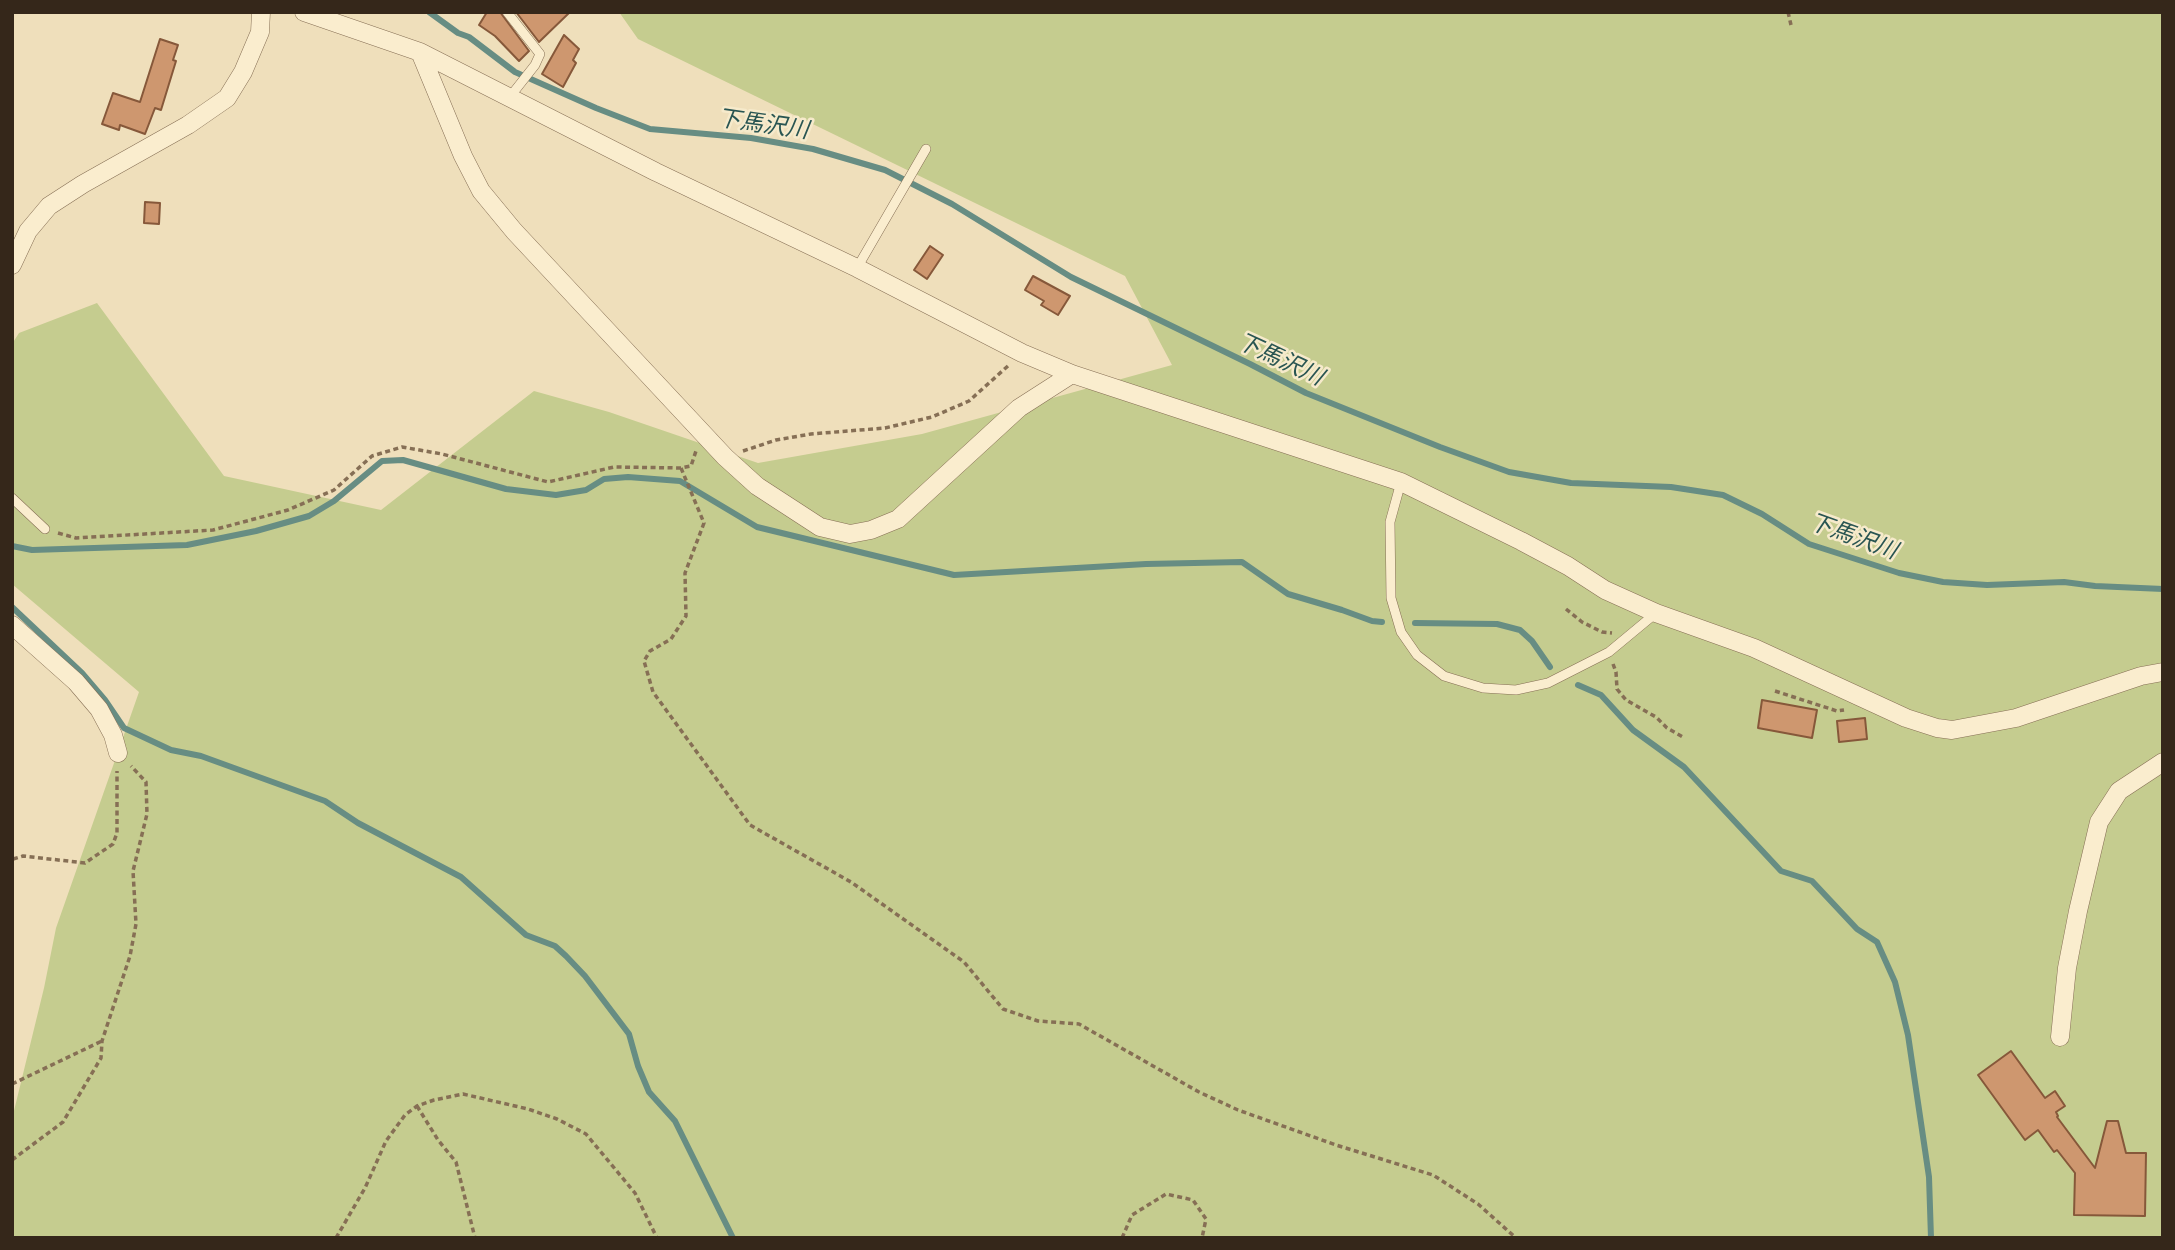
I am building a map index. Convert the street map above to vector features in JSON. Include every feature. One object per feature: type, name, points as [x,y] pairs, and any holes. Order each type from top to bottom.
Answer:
[{"type":"street","points":[[12,265],[28,231],[49,206],[188,125],[227,98],[243,72],[260,32],[261,12]]},
{"type":"street","points":[[304,12],[420,52],[513,92],[656,172],[857,268],[1022,354],[1072,374],[1401,482],[1521,541],[1605,590],[1656,613],[1754,648],[1916,721],[1952,730],[2016,718],[2141,676],[2163,672]]},
{"type":"street","points":[[420,52],[463,156],[481,191],[514,232],[698,431],[757,485],[820,527],[850,534],[872,530],[898,519],[1019,408],[1072,374]]},
{"type":"street","points":[[12,625],[76,682],[99,709],[113,735],[118,753]]},
{"type":"street","points":[[2060,1037],[2067,968],[2099,822],[2119,791],[2163,762]]},
{"type":"lane","points":[[507,12],[540,54],[536,65],[513,92]]},
{"type":"lane","points":[[857,268],[926,149]]},
{"type":"lane","points":[[1401,482],[1390,522],[1391,598],[1401,632],[1417,655],[1444,676],[1483,688],[1516,690],[1548,683],[1609,652],[1656,613]]},
{"type":"lane","points":[[12,498],[46,529]]},
{"type":"path","points":[[1788,12],[1791,25]]},
{"type":"path","points":[[725,457],[776,440],[811,434],[885,428],[932,416],[969,401],[1022,354]]},
{"type":"path","points":[[46,529],[76,538],[213,530],[288,510],[334,491],[372,456],[401,447],[442,454],[548,482],[614,467],[681,468],[691,466],[695,458],[698,431]]},
{"type":"path","points":[[681,468],[704,523],[685,573],[686,616],[671,639],[650,651],[644,661],[653,692],[750,825],[851,882],[964,962],[1003,1009],[1038,1021],[1079,1024],[1199,1092],[1238,1110],[1336,1145],[1433,1175],[1478,1204],[1516,1238]]},
{"type":"path","points":[[1566,608],[1582,622],[1602,632],[1632,635]]},
{"type":"path","points":[[1609,652],[1616,672],[1617,689],[1621,695],[1683,737]]},
{"type":"path","points":[[1775,691],[1837,711],[1874,703]]},
{"type":"path","points":[[12,859],[23,856],[85,863],[113,844],[117,833],[118,753]]},
{"type":"path","points":[[12,1160],[63,1122],[101,1058],[102,1041],[130,956],[136,924],[133,871],[147,814],[146,782],[118,753]]},
{"type":"path","points":[[12,1084],[102,1041]]},
{"type":"path","points":[[336,1238],[365,1188],[386,1141],[405,1115],[434,1100],[463,1094],[493,1099],[557,1119],[586,1134],[635,1192],[657,1238]]},
{"type":"path","points":[[418,1106],[438,1140],[456,1162],[475,1238]]},
{"type":"path","points":[[1122,1238],[1132,1215],[1166,1194],[1193,1200],[1206,1219],[1202,1238]]},
{"type":"green space","points":[[619,12],[2163,12],[2163,1238],[12,1238],[12,1119],[56,928],[139,692],[12,584],[12,344],[19,333],[97,303],[224,476],[381,510],[534,391],[609,412],[758,463],[922,434],[1172,365],[1125,276],[638,39]]},
{"type":"building","points":[[487,12],[500,12],[529,51],[519,61],[495,36],[479,25]]},
{"type":"building","points":[[516,12],[570,12],[539,42]]},
{"type":"building","points":[[564,35],[579,49],[573,60],[576,63],[563,87],[542,74]]},
{"type":"building","points":[[160,39],[178,45],[173,60],[176,61],[161,110],[155,108],[145,134],[120,125],[119,130],[102,124],[113,93],[140,102]]},
{"type":"building","points":[[145,202],[160,203],[159,224],[144,223]]},
{"type":"building","points":[[930,246],[943,255],[927,279],[914,270]]},
{"type":"building","points":[[1033,276],[1070,296],[1058,315],[1041,305],[1044,301],[1025,290]]},
{"type":"building","points":[[1762,700],[1817,710],[1812,738],[1758,728]]},
{"type":"building","points":[[1865,718],[1867,739],[1839,742],[1837,721]]},
{"type":"building","points":[[2011,1051],[2045,1098],[2055,1091],[2065,1106],[2056,1112],[2057,1117],[2095,1168],[2107,1121],[2118,1121],[2126,1153],[2146,1153],[2145,1216],[2074,1215],[2075,1173],[2057,1150],[2054,1152],[2038,1130],[2025,1140],[1978,1075]]},
{"type":"waterway","name":"下馬沢川","points":[[429,12],[458,33],[469,37],[515,72],[650,129],[751,138],[813,149],[885,170],[952,204],[1071,277],[1306,393],[1509,472],[1571,483],[1671,487],[1723,495],[1762,514],[1809,544],[1899,573],[1943,582],[1987,585],[2064,582],[2163,589]]},
{"type":"waterway","points":[[12,546],[32,550],[187,545],[256,531],[309,516],[334,501],[382,461],[403,460],[506,489],[556,495],[586,490],[604,479],[628,477],[680,481],[757,527],[954,575],[1146,564],[1242,562],[1288,594],[1382,622]]},
{"type":"waterway","points":[[12,607],[82,673],[124,728],[171,750],[201,756],[325,801],[358,823],[461,877],[526,935],[555,946],[585,976],[629,1034],[649,1092],[675,1121],[733,1238]]},
{"type":"waterway","points":[[1415,623],[1497,624],[1520,630],[1532,641],[1550,667]]},
{"type":"waterway","points":[[1578,685],[1601,695],[1633,730],[1684,767],[1781,871],[1812,881],[1857,929],[1877,942],[1895,982],[1908,1035],[1929,1177],[1931,1238]]}]
